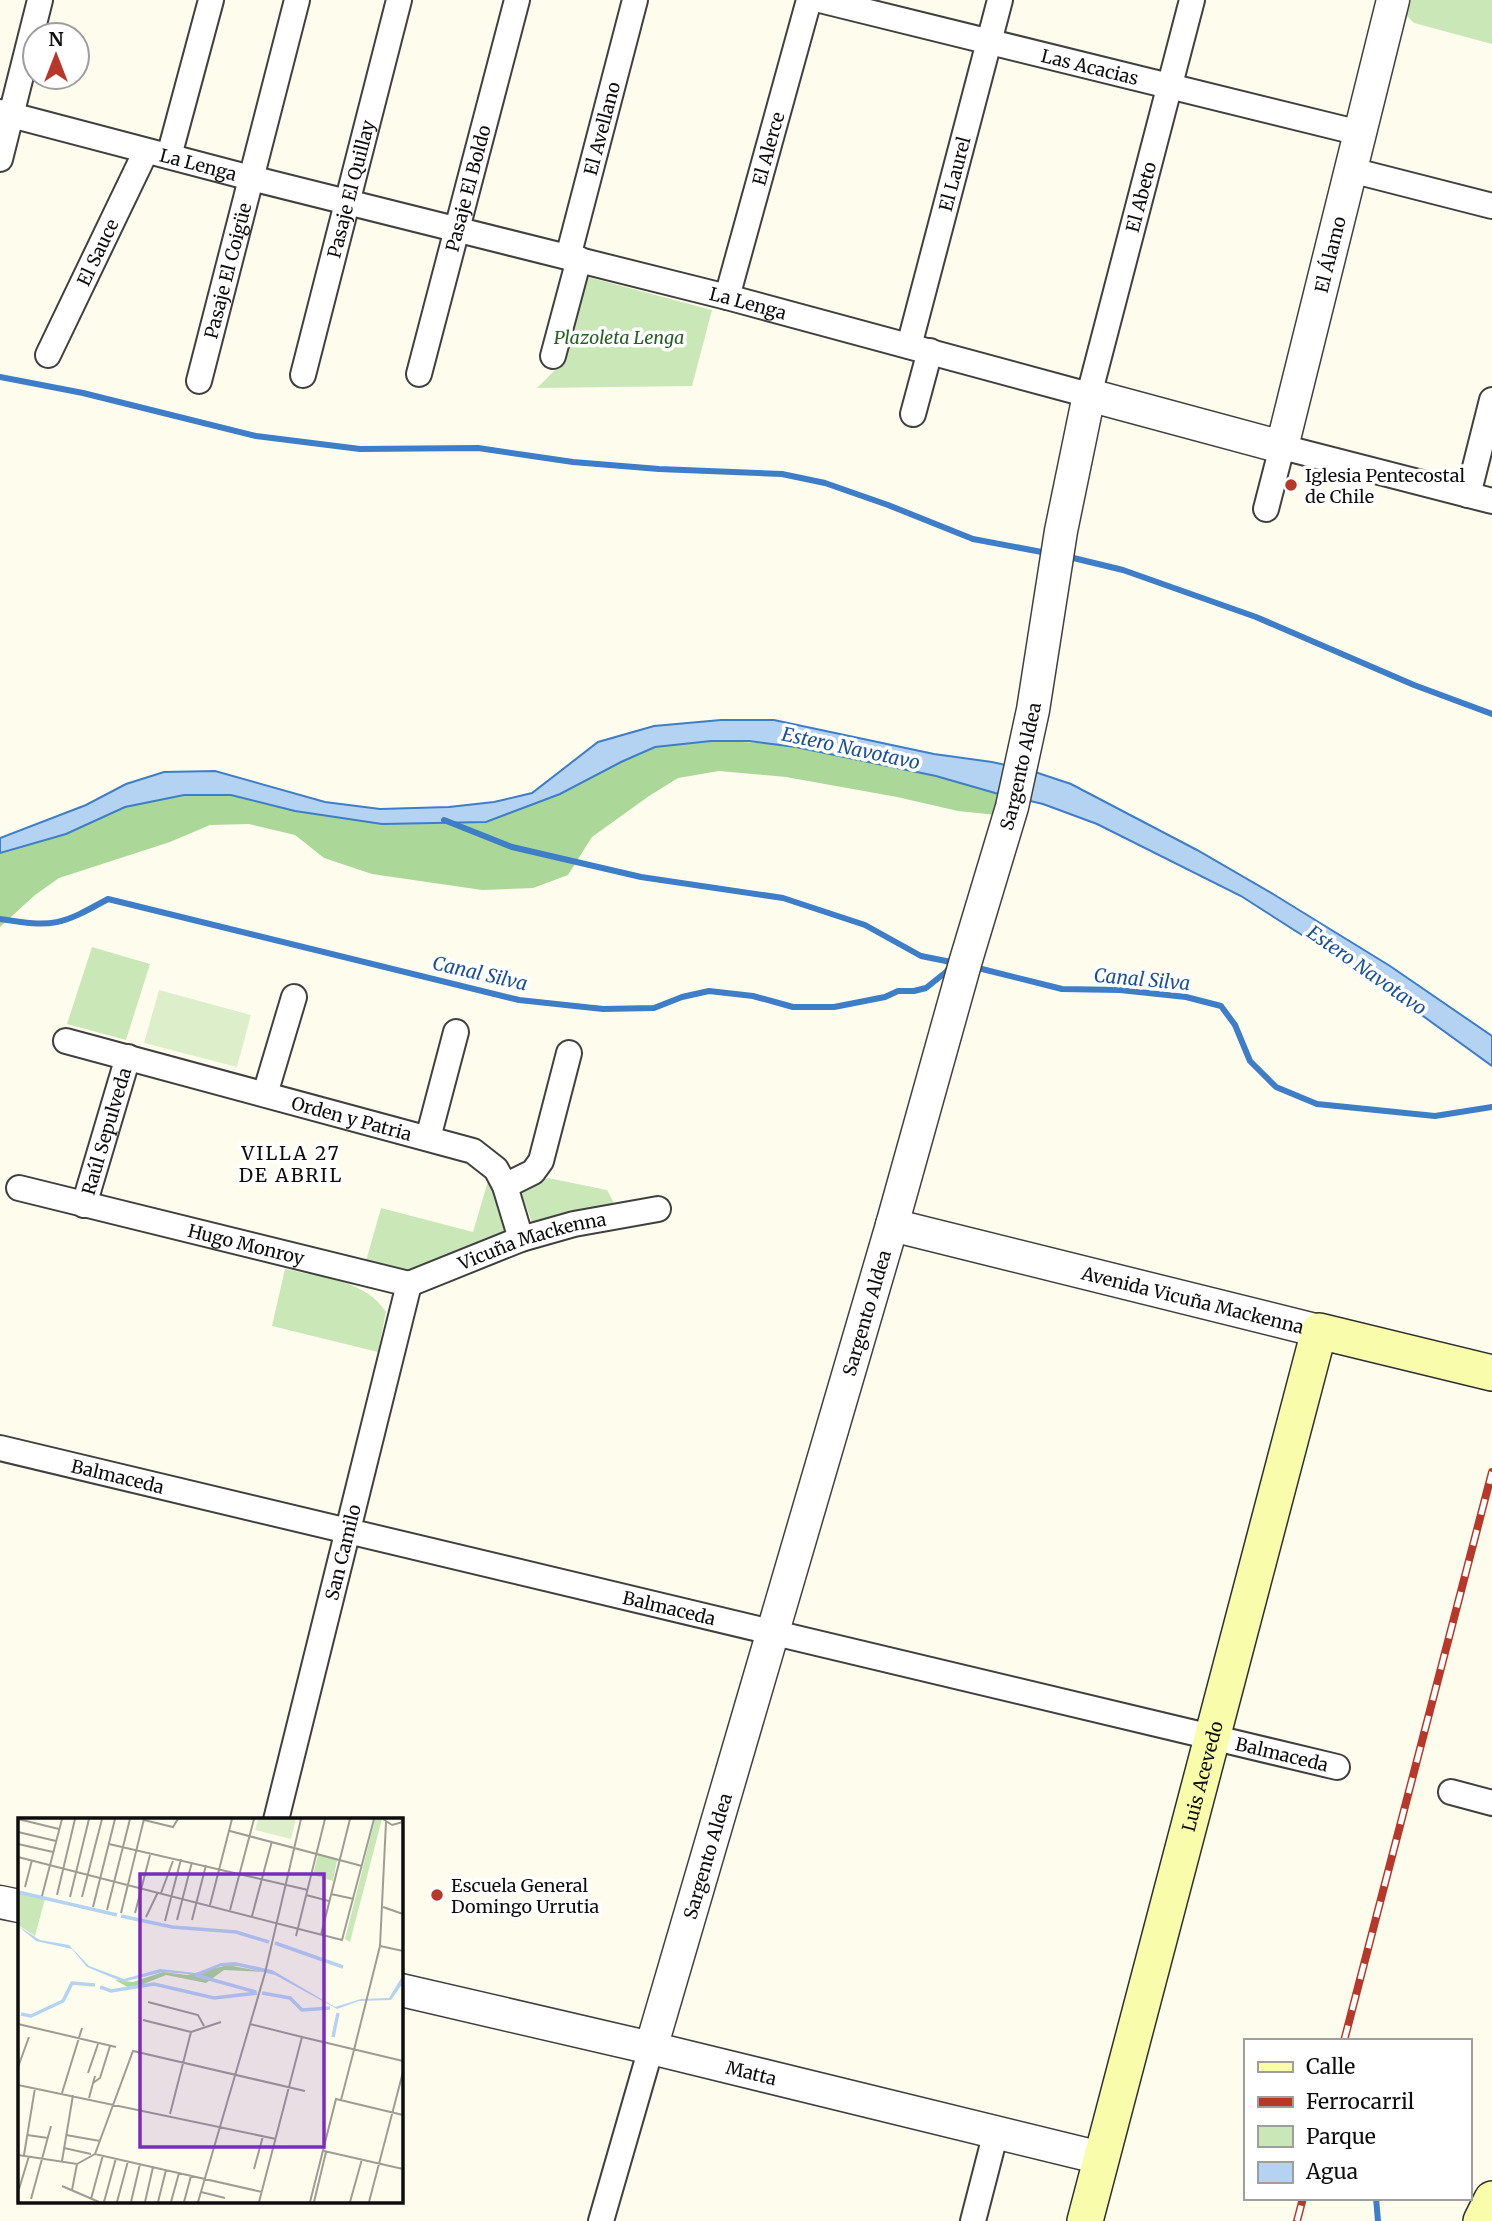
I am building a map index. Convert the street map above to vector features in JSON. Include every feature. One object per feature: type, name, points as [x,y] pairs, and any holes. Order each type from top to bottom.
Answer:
[{"type":"main road","name":"Avenida Vicuña Mackenna","points":[[1319,1331],[1492,1373]]},
{"type":"main road","name":"Luis Acevedo","points":[[1085,2221],[1319,1331]]},
{"type":"main road","points":[[1481,2221],[1492,2199]]},
{"type":"street","points":[[0,159],[6,113],[40,0]]},
{"type":"street","name":"El Sauce","points":[[48,355],[157,153],[211,0]]},
{"type":"street","name":"Pasaje El Coigüe","points":[[199,381],[297,0]]},
{"type":"street","name":"Pasaje El Quillay","points":[[303,375],[399,0]]},
{"type":"street","name":"Pasaje El Boldo","points":[[419,374],[517,0]]},
{"type":"street","name":"El Avellano","points":[[553,356],[573,258],[635,0]]},
{"type":"street","name":"El Alerce","points":[[727,297],[809,0]]},
{"type":"street","name":"Las Acacias","points":[[820,0],[1360,133]]},
{"type":"street","name":"El Laurel","points":[[913,414],[919,349],[1000,0]]},
{"type":"street","name":"El Abeto","points":[[1089,394],[1192,0]]},
{"type":"street","name":"El Álamo","points":[[1266,509],[1393,0]]},
{"type":"street","name":"La Lenga","points":[[6,113],[251,178],[727,297],[1492,501]]},
{"type":"street","points":[[1351,170],[1492,206]]},
{"type":"street","name":"Sargento Aldea","points":[[601,2221],[1012,807],[1024,757],[1058,554],[1089,394]]},
{"type":"street","points":[[1468,495],[1492,400]]},
{"type":"street","points":[[265,1094],[294,997]]},
{"type":"street","points":[[428,1138],[456,1032]]},
{"type":"street","name":"Orden y Patria","points":[[66,1041],[473,1151],[496,1169],[505,1186],[521,1239]]},
{"type":"street","points":[[505,1186],[533,1172],[541,1161],[569,1053]]},
{"type":"street","name":"Raúl Sepulveda","points":[[84,1205],[128,1057]]},
{"type":"street","name":"Hugo Monroy","points":[[19,1188],[410,1284]]},
{"type":"street","name":"Vicuña Mackenna","points":[[410,1284],[521,1239],[574,1224],[658,1209]]},
{"type":"street","name":"Avenida Vicuña Mackenna","points":[[892,1225],[1319,1331]]},
{"type":"street","name":"San Camilo","points":[[276,1818],[410,1284]]},
{"type":"street","name":"Balmaceda","points":[[0,1448],[348,1529],[771,1634],[1337,1768]]},
{"type":"street","points":[[1451,1792],[1492,1803]]},
{"type":"street","points":[[0,1902],[18,1906]]},
{"type":"street","name":"Matta","points":[[402,1990],[1101,2158]]},
{"type":"street","points":[[973,2221],[996,2132]]},
{"type":"green space","points":[[1406,0],[1492,0],[1492,44],[1414,23],[1403,12]]},
{"type":"green space","name":"Plazoleta Lenga","points":[[580,275],[712,310],[692,386],[537,388],[559,366]]},
{"type":"green space","points":[[711,741],[748,742],[823,751],[935,776],[1007,796],[997,815],[958,811],[786,777],[719,771],[678,778],[592,837],[568,875],[533,888],[482,890],[372,874],[324,858],[295,835],[249,824],[210,825],[170,842],[59,878],[35,895],[0,927],[0,853],[66,834],[125,807],[184,795],[231,795],[295,811],[486,822],[560,794],[655,747]]},
{"type":"green space","points":[[92,947],[150,964],[126,1040],[67,1024]]},
{"type":"green space","points":[[159,990],[251,1015],[237,1067],[144,1043]]},
{"type":"green space","points":[[548,1178],[607,1190],[614,1203],[532,1222],[520,1190]]},
{"type":"green space","points":[[488,1181],[494,1190],[508,1232],[417,1269],[403,1269],[366,1261],[381,1208],[473,1232]]},
{"type":"green space","points":[[285,1269],[341,1281],[367,1293],[377,1301],[386,1312],[378,1352],[272,1326]]},
{"type":"water","name":"Estero Navotavo","points":[[721,720],[774,720],[934,754],[992,762],[1071,784],[1197,850],[1390,966],[1492,1036],[1492,1066],[1383,987],[1241,896],[1097,824],[1043,804],[936,776],[796,747],[749,741],[711,741],[655,747],[560,794],[486,822],[382,824],[295,811],[231,795],[184,795],[125,807],[66,834],[0,853],[0,838],[86,805],[126,784],[164,772],[215,771],[325,802],[380,809],[449,807],[494,802],[532,793],[598,742],[654,726]]},
{"type":"waterway","points":[[0,377],[83,393],[256,436],[360,449],[478,448],[573,462],[782,474],[825,483],[973,539],[1047,553]]},
{"type":"waterway","points":[[1065,556],[1123,570],[1256,617],[1414,685],[1492,714]]},
{"type":"waterway","name":"Canal Silva","points":[[444,820],[512,847],[641,877],[783,898],[865,925],[921,956],[956,963]]},
{"type":"waterway","name":"Canal Silva","points":[[0,919],[33,923],[57,922],[108,899],[519,1000],[603,1009],[654,1008],[682,997],[709,991],[753,996],[793,1007],[834,1007],[885,997],[898,991],[926,988],[952,964]]},
{"type":"waterway","name":"Canal Silva","points":[[974,967],[1062,989],[1120,990],[1186,997],[1221,1006],[1235,1025],[1250,1061],[1276,1087],[1317,1104],[1435,1116],[1492,1107]]},
{"type":"waterway","points":[[1376,2200],[1378,2221]]},
{"type":"railway","points":[[1345,2039],[1492,1472]]},
{"type":"railway","points":[[1297,2221],[1302,2200]]},
{"type":"place","name":"Iglesia Pentecostal de Chile","points":[[1291,485]]},
{"type":"place","name":"Escuela General Domingo Urrutia","points":[[437,1895]]},
{"type":"district","name":"VILLA 27 DE ABRIL","points":[[291,1164]]}]
